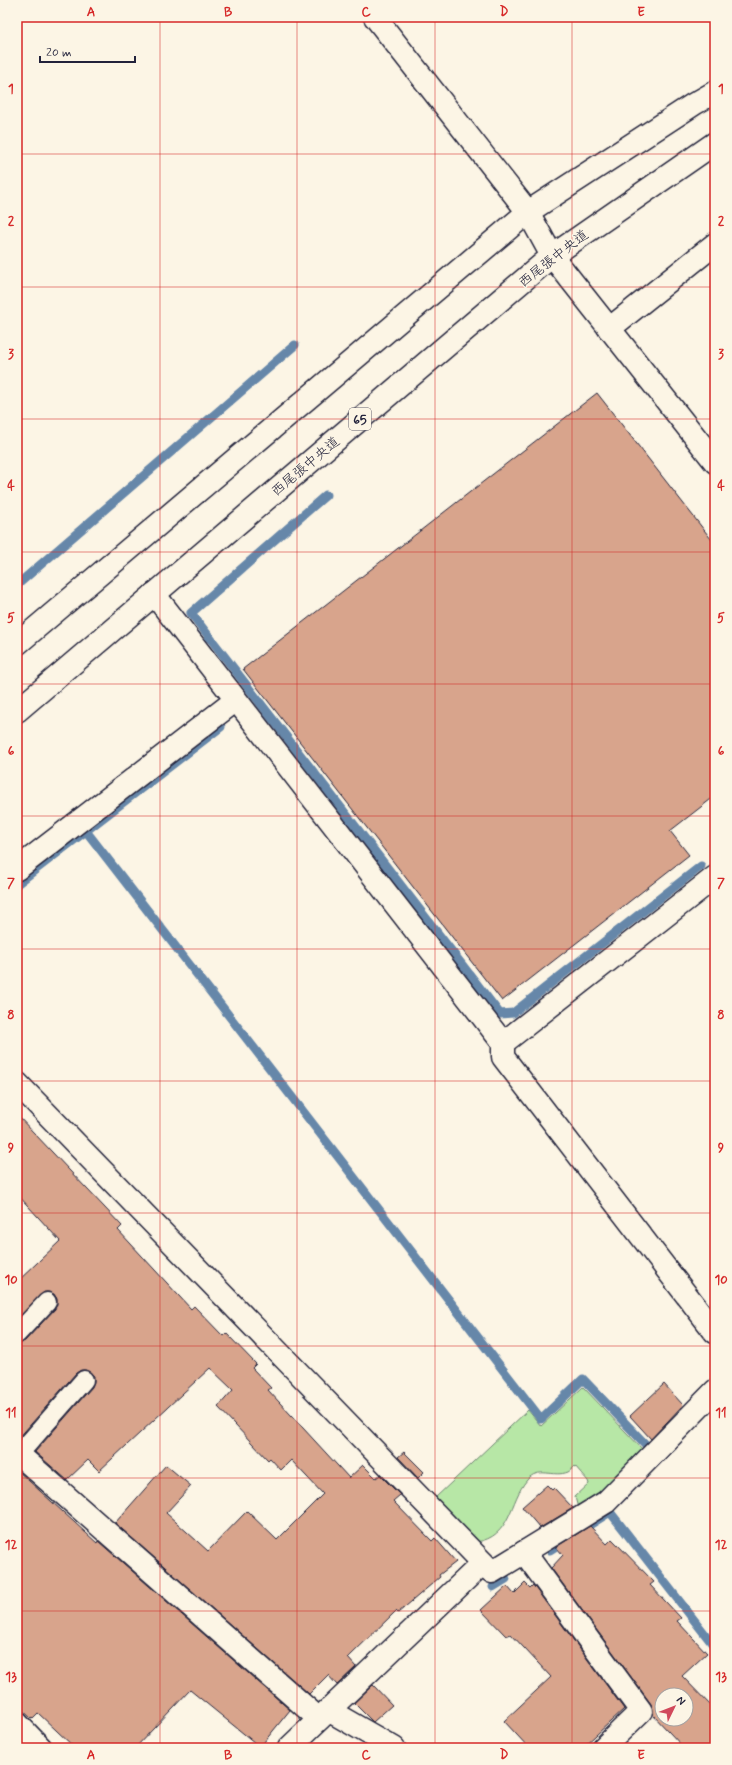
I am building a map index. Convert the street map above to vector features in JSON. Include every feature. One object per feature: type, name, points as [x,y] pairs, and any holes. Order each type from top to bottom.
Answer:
[{"type":"street","points":[[375,17],[528,212],[552,256],[715,462]]},
{"type":"street","points":[[17,644],[528,212],[694,104],[715,92]]},
{"type":"street","name":"西尾張中央道","points":[[17,711],[552,256],[715,143]]},
{"type":"street","points":[[609,328],[715,244]]},
{"type":"street","points":[[154,594],[503,1043],[503,1057],[715,1332]]},
{"type":"street","points":[[17,869],[236,700]]},
{"type":"street","points":[[503,1043],[715,876]]},
{"type":"street","points":[[17,1083],[492,1572],[606,1502],[715,1391]]},
{"type":"street","points":[[18,1454],[323,1714],[394,1748]]},
{"type":"street","points":[[524,1552],[642,1711],[603,1748]]},
{"type":"street","points":[[289,1748],[483,1563]]},
{"type":"street","points":[[17,1723],[41,1748]]},
{"type":"lane","points":[[17,1334],[47,1302]]},
{"type":"lane","points":[[18,1454],[84,1380]]},
{"type":"green space","points":[[583,1387],[646,1453],[589,1506],[578,1508],[575,1497],[589,1484],[575,1466],[569,1472],[557,1474],[541,1473],[531,1476],[521,1488],[503,1526],[497,1533],[488,1539],[476,1542],[435,1498],[528,1410],[541,1426]]},
{"type":"building","points":[[597,393],[715,544],[715,796],[670,831],[689,855],[502,1001],[243,669]]},
{"type":"building","points":[[17,1115],[122,1226],[118,1230],[191,1309],[194,1306],[223,1336],[226,1333],[256,1364],[252,1368],[271,1388],[268,1390],[349,1478],[363,1465],[376,1478],[380,1475],[400,1495],[393,1501],[432,1541],[435,1538],[456,1562],[439,1575],[440,1577],[398,1613],[396,1611],[348,1658],[356,1667],[337,1685],[328,1675],[309,1694],[115,1523],[166,1465],[191,1486],[166,1513],[208,1551],[247,1511],[277,1540],[323,1494],[291,1460],[281,1470],[270,1458],[268,1460],[218,1407],[233,1390],[210,1368],[99,1471],[88,1460],[67,1480],[35,1452],[92,1387],[94,1376],[86,1370],[81,1370],[76,1373],[17,1440],[17,1344],[25,1341],[55,1309],[57,1299],[54,1294],[44,1292],[17,1319],[17,1282],[60,1241],[17,1194]]},
{"type":"building","points":[[664,1384],[683,1405],[651,1439],[630,1416]]},
{"type":"building","points":[[404,1452],[424,1472],[418,1478],[398,1457]]},
{"type":"building","points":[[17,1470],[97,1543],[98,1541],[290,1710],[260,1747],[190,1690],[135,1748],[75,1748],[38,1713],[32,1719],[17,1705]]},
{"type":"building","points":[[547,1485],[552,1490],[554,1488],[573,1508],[540,1528],[522,1507]]},
{"type":"building","points":[[590,1526],[607,1544],[612,1539],[654,1582],[650,1585],[681,1618],[677,1621],[707,1653],[682,1676],[693,1687],[654,1687],[654,1716],[651,1704],[551,1568],[563,1555],[556,1547]]},
{"type":"building","points":[[525,1583],[530,1588],[533,1585],[624,1709],[582,1748],[529,1748],[504,1721],[551,1677],[511,1634],[506,1636],[481,1610],[507,1586],[514,1594]]},
{"type":"building","points":[[373,1685],[392,1705],[373,1722],[354,1703]]},
{"type":"building","points":[[694,1688],[715,1710],[715,1748],[684,1748],[664,1727],[694,1727]]},
{"type":"waterway","points":[[17,585],[295,345]]},
{"type":"waterway","points":[[326,495],[191,613],[500,1014],[513,1013],[701,866]]},
{"type":"waterway","points":[[17,884],[221,727]]},
{"type":"waterway","points":[[86,831],[541,1419],[583,1379],[649,1448]]},
{"type":"waterway","points":[[550,1550],[610,1512],[715,1647]]},
{"type":"waterway","points":[[493,1587],[506,1579]]}]
